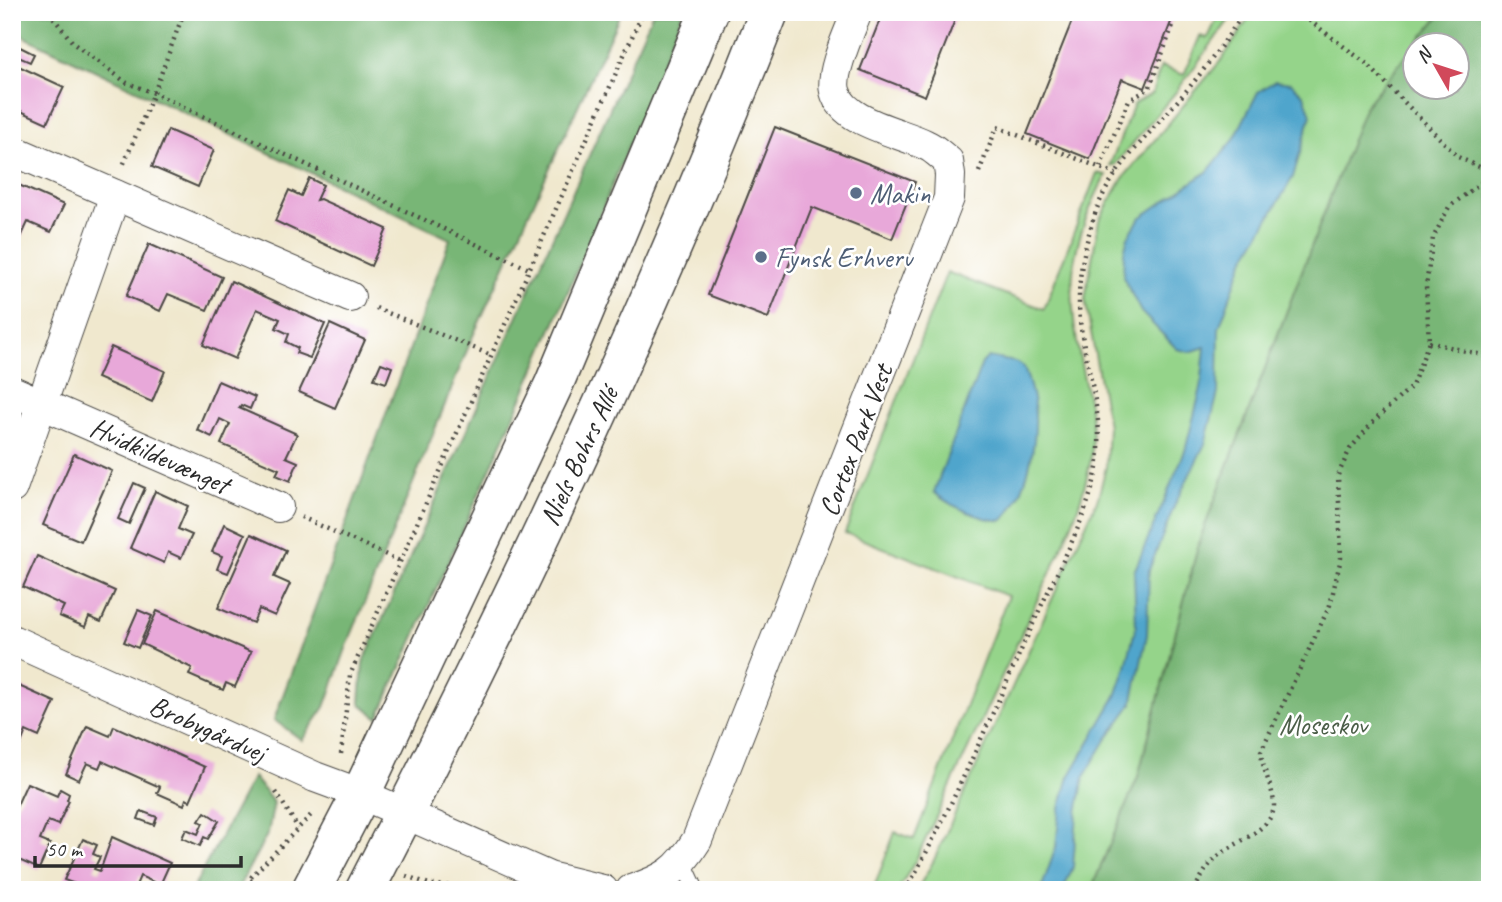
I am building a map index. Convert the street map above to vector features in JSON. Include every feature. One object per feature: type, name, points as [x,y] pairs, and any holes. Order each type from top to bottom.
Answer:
[{"type":"street","name":"Niels Bohrs Allé","points":[[311,890],[347,788],[554,384],[709,12]]},
{"type":"street","name":"Niels Bohrs Allé","points":[[365,890],[597,420],[738,92],[769,12]]},
{"type":"street","name":"Cortex Park Vest","points":[[631,890],[658,881],[683,862],[697,840],[949,198],[948,161],[929,145],[861,119],[843,107],[834,90],[838,61],[858,12]]},
{"type":"street","points":[[12,150],[350,297]]},
{"type":"street","points":[[12,488],[115,195]]},
{"type":"street","name":"Hvidkildevænget","points":[[12,391],[278,507]]},
{"type":"street","name":"Brobygårdvej","points":[[12,640],[315,776],[405,813]]},
{"type":"street","points":[[405,813],[549,877],[603,890]]},
{"type":"lane","points":[[683,862],[696,890]]},
{"type":"path","points":[[49,12],[74,44],[127,83],[154,93],[529,269]]},
{"type":"path","points":[[115,195],[120,170],[154,93],[184,12]]},
{"type":"path","points":[[245,890],[250,880],[314,811],[347,788],[343,750],[350,675],[643,12]]},
{"type":"path","points":[[1100,167],[1129,100],[1149,89],[1178,12]]},
{"type":"path","points":[[906,890],[936,834],[1004,688],[1064,556],[1096,476],[1099,449],[1097,414],[1080,319],[1080,293],[1083,255],[1097,208],[1114,177],[1194,82],[1244,12]]},
{"type":"path","points":[[1194,890],[1214,859],[1257,831],[1270,819],[1274,806],[1262,766],[1261,751],[1330,605],[1341,558],[1338,475],[1350,449],[1374,421],[1412,387],[1429,342],[1426,286],[1433,239],[1449,207],[1490,174],[1458,158],[1367,64],[1298,12]]},
{"type":"path","points":[[350,297],[491,355]]},
{"type":"path","points":[[1429,342],[1490,357]]},
{"type":"path","points":[[278,507],[400,561]]},
{"type":"path","points":[[250,880],[268,890]]},
{"type":"path","points":[[432,888],[509,890]]},
{"type":"green space","points":[[12,12],[621,12],[472,338],[348,643],[325,707],[302,740],[274,720],[450,239],[12,31]]},
{"type":"green space","points":[[653,12],[683,12],[519,405],[378,718],[360,703],[363,663]]},
{"type":"green space","points":[[1220,12],[1235,12],[1176,92],[1114,166],[1110,165],[1134,104],[1152,93],[1161,66],[1184,75],[1200,36],[1208,38]]},
{"type":"green space","points":[[1253,12],[1443,12],[1426,32],[1400,32],[1400,64],[1365,106],[1200,539],[1138,777],[1091,890],[917,890],[934,860],[1098,498],[1106,467],[1108,426],[1085,299],[1099,220],[1123,178],[1223,58]]},
{"type":"green space","name":"Moseskov","points":[[1443,12],[1490,12],[1490,890],[1091,890],[1138,777],[1200,539],[1365,106],[1400,63],[1400,102],[1470,102],[1470,32],[1426,32]]},
{"type":"green space","points":[[1097,173],[1106,175],[1084,223],[1074,266],[1072,289],[1076,337],[1092,438],[1090,463],[1080,502],[1056,560],[916,860],[898,890],[873,890],[895,832],[914,839],[1008,596],[845,533],[947,272],[1044,309]]},
{"type":"green space","points":[[253,777],[274,803],[268,833],[237,890],[192,890]]},
{"type":"water","points":[[1275,81],[1291,83],[1304,95],[1311,115],[1293,177],[1243,262],[1219,328],[1218,393],[1205,444],[1176,502],[1149,570],[1147,635],[1132,704],[1084,777],[1077,813],[1073,867],[1063,890],[1041,890],[1056,847],[1060,808],[1069,777],[1116,696],[1125,670],[1136,626],[1134,572],[1185,451],[1201,388],[1205,347],[1190,352],[1177,349],[1141,312],[1123,277],[1124,252],[1128,237],[1140,218],[1207,172],[1233,141],[1258,92]]},
{"type":"water","points":[[988,357],[1015,362],[1024,367],[1034,409],[1031,461],[1020,494],[1003,520],[966,511],[934,492],[982,363]]},
{"type":"building","points":[[883,12],[958,12],[925,96],[860,70]]},
{"type":"building","points":[[1065,12],[1175,12],[1145,88],[1122,79],[1090,159],[1027,134],[1074,16]]},
{"type":"building","points":[[20,47],[34,54],[30,62],[16,56]]},
{"type":"building","points":[[12,63],[64,87],[47,123],[12,107]]},
{"type":"building","points":[[775,127],[915,182],[892,239],[812,207],[768,318],[708,295]]},
{"type":"building","points":[[168,130],[214,150],[198,187],[152,167]]},
{"type":"building","points":[[309,178],[323,185],[316,200],[320,199],[387,229],[371,266],[275,221],[289,190],[301,196]]},
{"type":"building","points":[[12,182],[64,205],[51,232],[28,222],[12,257]]},
{"type":"building","points":[[149,244],[222,277],[207,310],[168,294],[160,311],[126,296]]},
{"type":"building","points":[[231,281],[325,324],[310,358],[296,353],[298,348],[286,342],[289,334],[276,328],[280,319],[257,309],[235,359],[203,345]]},
{"type":"building","points":[[330,324],[365,340],[335,408],[299,392]]},
{"type":"building","points":[[111,347],[165,371],[152,402],[97,378]]},
{"type":"building","points":[[381,363],[392,367],[386,383],[374,379]]},
{"type":"building","points":[[218,381],[255,397],[250,409],[241,405],[239,408],[297,434],[286,457],[298,462],[290,481],[276,475],[279,469],[221,444],[230,424],[220,419],[212,437],[197,430]]},
{"type":"building","points":[[74,454],[112,471],[81,541],[43,525]]},
{"type":"building","points":[[134,483],[145,488],[129,524],[118,519]]},
{"type":"building","points":[[155,491],[188,506],[178,529],[192,535],[181,558],[168,552],[164,563],[130,548]]},
{"type":"building","points":[[224,524],[245,534],[228,573],[217,569],[222,556],[212,552]]},
{"type":"building","points":[[251,534],[286,550],[274,577],[290,584],[275,616],[259,609],[253,623],[218,608]]},
{"type":"building","points":[[37,556],[115,591],[101,622],[89,617],[85,627],[59,616],[64,606],[23,587]]},
{"type":"building","points":[[138,610],[152,616],[138,648],[124,642]]},
{"type":"building","points":[[157,611],[251,652],[235,687],[226,683],[223,690],[189,675],[192,668],[142,644]]},
{"type":"building","points":[[12,683],[55,702],[39,737],[26,731],[20,746],[12,743]]},
{"type":"building","points":[[87,726],[110,736],[114,726],[205,767],[190,801],[186,799],[184,805],[157,793],[160,787],[102,761],[99,768],[87,763],[79,780],[66,774]]},
{"type":"building","points":[[27,783],[57,796],[60,789],[69,794],[69,801],[58,825],[48,821],[40,840],[50,844],[39,869],[12,857],[12,816]]},
{"type":"building","points":[[141,811],[157,817],[154,825],[138,819]]},
{"type":"building","points":[[205,812],[219,821],[208,839],[204,837],[200,846],[182,838],[186,829],[198,834],[203,823],[199,821]]},
{"type":"building","points":[[112,837],[170,863],[160,885],[140,876],[134,890],[92,890],[64,880],[83,839],[97,845],[93,854],[100,857],[94,869],[100,871]]},
{"type":"place","name":"Makin","points":[[856,193]]},
{"type":"place","name":"Fynsk Erhverv","points":[[761,257]]}]
